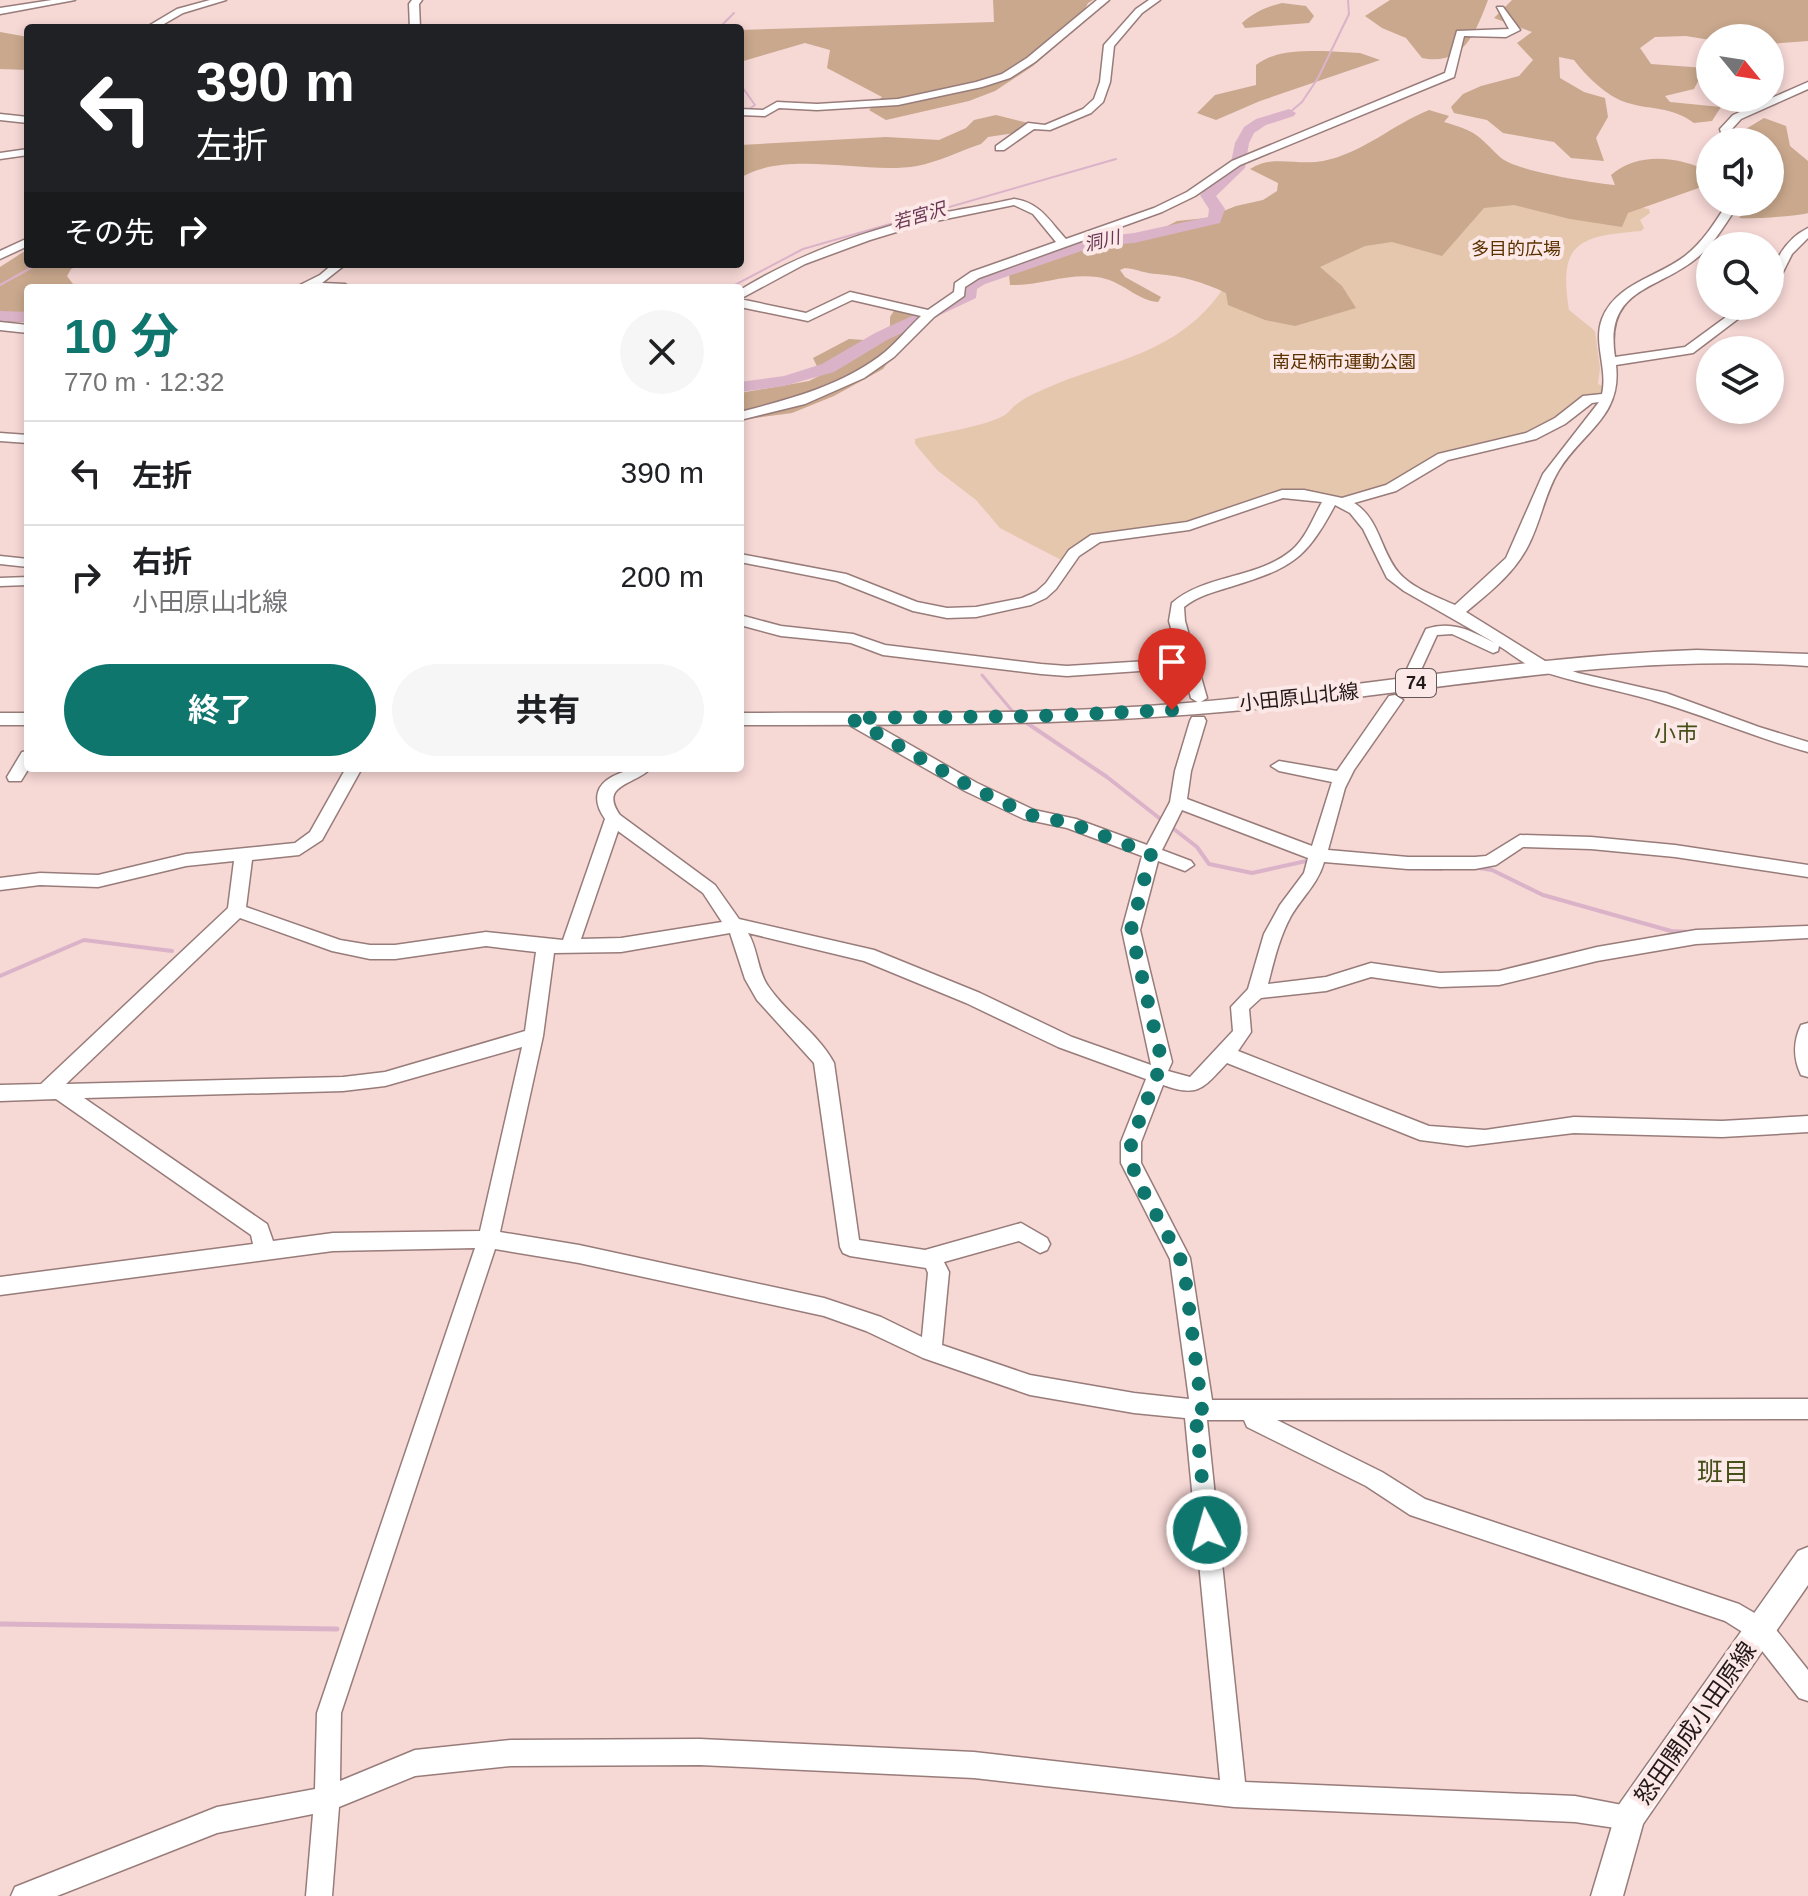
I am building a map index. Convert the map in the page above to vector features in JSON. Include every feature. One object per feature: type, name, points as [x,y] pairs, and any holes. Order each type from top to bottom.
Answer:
[{"type":"main road","name":"小田原山北線","points":[[744,719],[1017,717],[1178,710],[1364,690],[1544,665],[1675,655],[1808,660]]},
{"type":"main road","points":[[0,719],[24,719]]},
{"type":"main road","name":"怒田開成小田原線","points":[[1607,1896],[1629,1817],[1808,1561]]},
{"type":"street","points":[[0,11],[70,0]]},
{"type":"street","points":[[157,24],[180,11],[220,0]]},
{"type":"street","points":[[415,24],[414,4],[417,0]]},
{"type":"street","points":[[744,112],[765,113],[777,105],[817,107],[898,102],[978,85],[1006,76],[1031,60],[1090,8],[1104,0]]},
{"type":"street","points":[[1000,148],[1032,125],[1046,128],[1087,111],[1099,100],[1105,82],[1109,45],[1139,11],[1155,0]]},
{"type":"street","points":[[744,415],[800,401],[859,375],[890,354],[930,314],[960,293],[959,286],[975,275],[1158,210],[1191,194],[1236,163],[1450,75],[1460,33],[1506,34],[1515,30],[1500,9]]},
{"type":"street","points":[[1726,128],[1737,117],[1808,85]]},
{"type":"street","points":[[0,117],[24,120]]},
{"type":"street","points":[[0,156],[24,153]]},
{"type":"street","points":[[744,293],[801,259],[830,249],[912,223],[1014,202],[1027,203],[1036,209],[1051,232],[1064,243]]},
{"type":"street","points":[[1456,612],[1493,580],[1516,554],[1549,474],[1596,419],[1608,397],[1613,376],[1605,329],[1616,305],[1634,289],[1702,248],[1724,216]]},
{"type":"street","points":[[1784,258],[1808,231]]},
{"type":"street","points":[[0,255],[24,244]]},
{"type":"street","points":[[310,284],[335,268]]},
{"type":"street","points":[[744,304],[808,317],[850,296],[930,314]]},
{"type":"street","points":[[1609,363],[1624,358],[1689,350],[1730,320]]},
{"type":"street","points":[[0,326],[24,329]]},
{"type":"street","points":[[1199,698],[1177,621],[1177,606],[1182,599],[1277,566],[1297,552],[1337,501],[1391,488],[1443,457],[1531,436],[1560,421],[1588,399],[1608,397]]},
{"type":"street","points":[[0,437],[24,439]]},
{"type":"street","points":[[744,559],[841,577],[913,606],[947,613],[976,612],[1026,602],[1041,595],[1074,553],[1096,538],[1189,526],[1282,494],[1304,494],[1337,501],[1355,510],[1370,528],[1392,575],[1409,588],[1456,612],[1544,665]]},
{"type":"street","points":[[0,560],[24,564]]},
{"type":"street","points":[[0,568],[24,565]]},
{"type":"street","points":[[0,582],[24,581]]},
{"type":"street","points":[[744,621],[781,631],[853,639],[883,650],[1041,669],[1067,671],[1190,663]]},
{"type":"street","points":[[1415,669],[1431,632],[1448,627],[1573,677],[1660,697],[1753,731],[1804,744]]},
{"type":"street","points":[[237,910],[338,946],[370,952],[395,952],[486,939],[546,947],[621,945],[733,924],[868,955],[959,992],[1065,1042],[1156,1075],[1194,1085],[1242,1032],[1240,1007],[1256,992],[1273,934],[1286,909],[1312,875],[1342,778],[1395,700]]},
{"type":"street","points":[[850,718],[971,787],[1030,815],[1070,823],[1185,865]]},
{"type":"street","points":[[1198,721],[1183,771],[1178,802],[1151,854],[1131,930],[1162,1052],[1162,1062],[1131,1142],[1131,1163],[1180,1258],[1186,1284],[1234,1794]]},
{"type":"street","points":[[15,777],[24,762]]},
{"type":"street","points":[[1279,766],[1342,778]]},
{"type":"street","points":[[0,884],[40,879],[98,881],[186,860],[299,849],[316,836],[352,772]]},
{"type":"street","points":[[635,772],[612,784],[606,792],[604,807],[614,819],[698,878],[743,939],[754,979],[764,995],[824,1063],[850,1247],[927,1258],[1021,1232],[1040,1244]]},
{"type":"street","points":[[1178,802],[1318,855],[1408,863],[1475,863],[1490,861],[1520,841],[1591,843],[1675,851],[1808,871]]},
{"type":"street","points":[[569,948],[614,819]]},
{"type":"street","points":[[52,1089],[237,910],[244,854]]},
{"type":"street","points":[[1256,992],[1337,982],[1371,970],[1440,980],[1499,978],[1597,954],[1696,937],[1808,932]]},
{"type":"street","points":[[319,1896],[327,1799],[329,1713],[488,1239],[534,1036],[546,947]]},
{"type":"street","points":[[1808,1030],[1803,1044],[1808,1070]]},
{"type":"street","points":[[0,1093],[52,1089],[343,1084],[385,1079],[534,1036]]},
{"type":"street","points":[[1225,1054],[1427,1134],[1457,1140],[1486,1140],[1545,1127],[1577,1125],[1716,1129],[1808,1124]]},
{"type":"street","points":[[52,1089],[260,1230],[266,1252]]},
{"type":"street","points":[[0,1286],[345,1241],[488,1239],[538,1245],[797,1300],[873,1324],[931,1351],[1030,1385],[1134,1403],[1199,1410],[1808,1409]]},
{"type":"street","points":[[927,1258],[939,1272],[931,1351]]},
{"type":"street","points":[[1253,1408],[1255,1420],[1374,1479],[1418,1507],[1731,1612],[1761,1630],[1808,1689]]},
{"type":"street","points":[[24,1896],[217,1820],[327,1799],[415,1763],[511,1753],[700,1752],[974,1765],[1234,1794],[1575,1809],[1629,1817]]},
{"type":"green space","name":"南足柄市運動公園","points":[[1391,189],[1625,204],[1649,209],[1650,213],[1640,220],[1644,228],[1641,231],[1588,241],[1577,247],[1570,257],[1566,288],[1569,310],[1595,331],[1600,368],[1598,384],[1605,387],[1603,393],[1589,395],[1535,433],[1451,452],[1397,483],[1345,498],[1298,491],[1178,526],[1095,534],[1066,553],[1063,561],[1000,528],[976,500],[937,470],[915,444],[915,439],[994,420],[1038,392],[1157,346],[1197,318],[1215,300],[1231,276]]},
{"type":"shaded area","points":[[993,0],[1093,0],[1088,3],[1075,29],[1033,66],[995,91],[969,101],[886,120],[869,110],[882,97],[827,68],[830,50],[805,43],[744,61],[744,30],[994,22]]},
{"type":"shaded area","points":[[1390,0],[1488,0],[1466,45],[1448,57],[1436,59],[1422,58],[1406,38],[1382,28],[1365,16]]},
{"type":"shaded area","points":[[1512,0],[1808,0],[1808,41],[1784,43],[1784,24],[1696,24],[1696,38],[1655,37],[1640,48],[1651,64],[1696,67],[1694,89],[1665,96],[1670,102],[1696,105],[1696,112],[1718,112],[1712,121],[1694,123],[1676,113],[1622,101],[1596,84],[1574,60],[1559,57],[1560,78],[1584,92],[1605,98],[1608,117],[1596,138],[1604,161],[1571,158],[1554,142],[1503,133],[1487,120],[1454,113],[1451,107],[1463,94],[1519,76],[1533,60],[1517,43],[1532,32],[1494,18]]},
{"type":"shaded area","points":[[1282,3],[1306,6],[1314,16],[1309,23],[1245,28],[1242,23],[1261,10]]},
{"type":"shaded area","points":[[0,32],[24,36],[24,70],[0,69]]},
{"type":"shaded area","points":[[1288,52],[1360,53],[1380,60],[1260,101],[1216,120],[1197,113],[1215,95],[1256,85],[1256,65],[1272,56]]},
{"type":"shaded area","points":[[1429,110],[1449,116],[1444,122],[1476,135],[1508,162],[1573,179],[1615,185],[1611,175],[1622,167],[1647,160],[1673,160],[1696,166],[1696,189],[1628,213],[1622,227],[1570,219],[1514,205],[1484,208],[1442,256],[1392,242],[1365,246],[1320,267],[1342,286],[1356,308],[1295,326],[1265,320],[1228,305],[1226,293],[1201,283],[1125,268],[1120,270],[1125,277],[1161,297],[1158,302],[1097,277],[1010,285],[1009,274],[1097,243],[1138,241],[1177,221],[1206,218],[1236,206],[1263,200],[1277,191],[1278,183],[1250,169],[1267,162],[1313,162],[1338,157]]},
{"type":"shaded area","points":[[996,115],[1049,128],[988,137],[981,144],[917,166],[780,165],[744,176],[744,145],[886,137],[939,140],[966,128],[974,120]]},
{"type":"shaded area","points":[[1764,118],[1786,126],[1790,146],[1808,161],[1808,213],[1796,215],[1775,217],[1739,218],[1784,216],[1784,128],[1747,128]]},
{"type":"shaded area","points":[[24,252],[24,268],[73,268],[67,276],[73,284],[24,284],[24,322],[0,322],[0,267]]},
{"type":"shaded area","points":[[895,309],[923,316],[883,369],[834,396],[792,413],[744,419],[744,392],[809,381],[821,375],[813,358],[849,339],[865,340],[890,326],[890,317]]},
{"type":"waterway","name":"洞川","points":[[1289,113],[1302,102],[1318,78],[1349,14],[1348,0]]},
{"type":"waterway","points":[[723,24],[734,13]]},
{"type":"waterway","points":[[744,90],[755,105],[744,112]]},
{"type":"waterway","name":"洞川","points":[[744,387],[784,381],[828,368],[881,336],[970,295],[969,287],[979,281],[1094,241],[1134,238],[1215,220],[1217,209],[1208,195],[1238,168],[1242,143],[1249,130],[1261,122],[1289,113]]},
{"type":"waterway","name":"若宮沢","points":[[737,284],[803,249],[1116,159]]},
{"type":"waterway","points":[[0,285],[31,268]]},
{"type":"waterway","name":"洞川","points":[[0,316],[24,317]]},
{"type":"waterway","points":[[982,675],[1014,713]]},
{"type":"waterway","points":[[1021,719],[1107,777],[1163,821]]},
{"type":"waterway","points":[[1170,826],[1197,847],[1209,864],[1252,873],[1311,860]]},
{"type":"waterway","points":[[1403,868],[1442,869]]},
{"type":"waterway","points":[[1479,868],[1492,870],[1543,895],[1671,931],[1691,932]]},
{"type":"waterway","points":[[0,976],[84,940],[172,951]]},
{"type":"waterway","points":[[0,1624],[337,1629]]},
{"type":"tunnel","points":[[1395,700],[1415,669]]},
{"type":"district","name":"小市","points":[[1676,733]]},
{"type":"district","name":"班目","points":[[1723,1472]]},
{"type":"route","points":[[1172,710],[1041,716],[850,718],[971,787],[1030,815],[1070,823],[1151,854],[1131,930],[1162,1062],[1131,1142],[1131,1163],[1180,1258],[1186,1284],[1202,1410],[1195,1409],[1207,1530]]},
{"type":"park label","name":"多目的広場","points":[[1516,249]]}]
